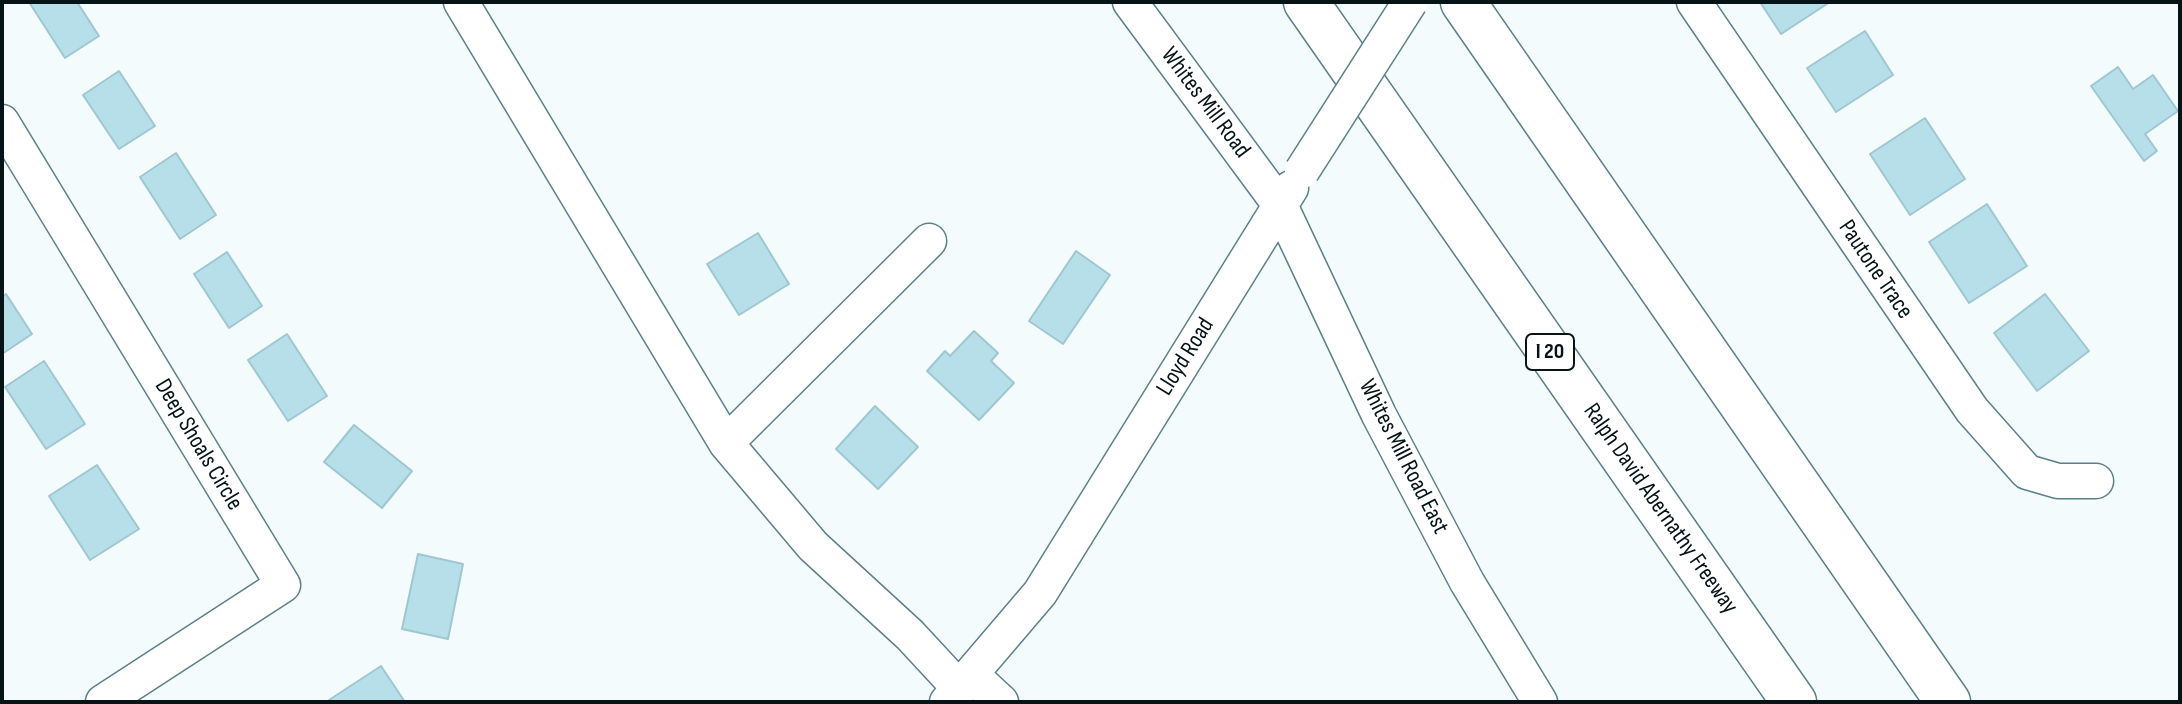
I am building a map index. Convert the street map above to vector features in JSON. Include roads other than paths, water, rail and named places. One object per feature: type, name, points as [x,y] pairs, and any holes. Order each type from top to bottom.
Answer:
[{"type":"highway","name":"Ralph David Abernathy Freeway","points":[[1306,2],[1794,702]]},
{"type":"highway","points":[[1463,2],[1948,702]]},
{"type":"street","points":[[461,2],[726,443],[813,546],[910,635],[960,688],[1001,702]]},
{"type":"street","name":"Whites Mill Road","points":[[1130,2],[1280,205]]},
{"type":"street","name":"Lloyd Road","points":[[960,688],[1040,593],[1280,205],[1410,2]]},
{"type":"street","name":"Pautone Trace","points":[[1694,2],[1972,410],[2027,472],[2058,481],[2096,481]]},
{"type":"street","name":"Deep Shoals Circle","points":[[2,122],[283,585],[103,702]]},
{"type":"street","name":"Whites Mill Road East","points":[[1280,205],[1379,415],[1467,582],[1540,702]]},
{"type":"street","points":[[726,443],[929,241]]}]
